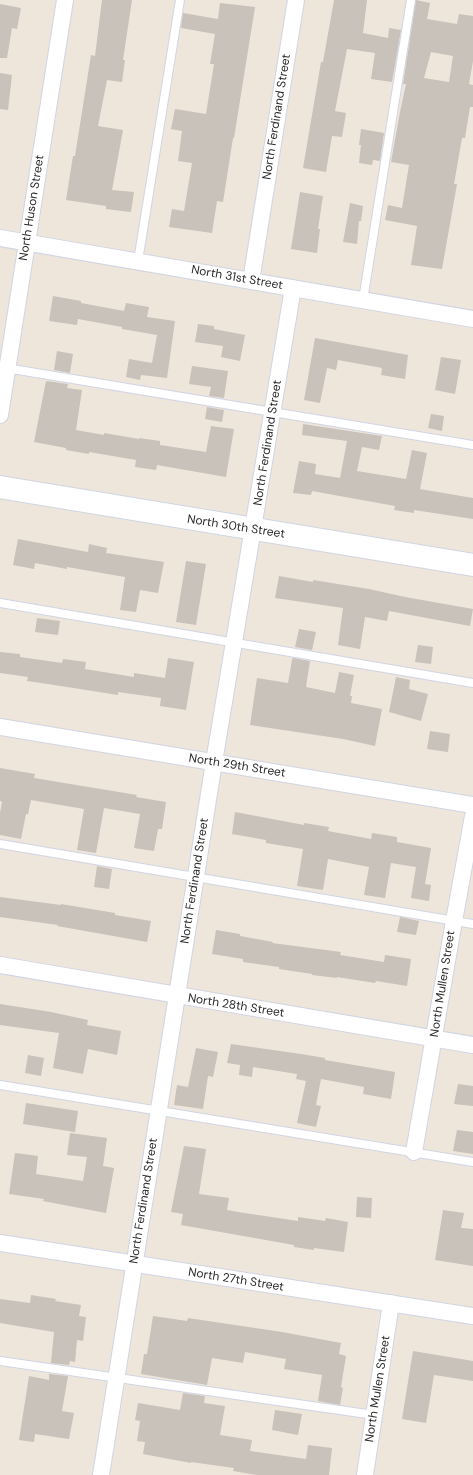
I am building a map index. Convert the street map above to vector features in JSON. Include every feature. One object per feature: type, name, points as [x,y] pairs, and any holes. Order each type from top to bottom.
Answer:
[{"type":"main road","name":"North 30th Street","points":[[0,487],[253,530],[473,565]]},
{"type":"street","name":"North Huson Street","points":[[0,415],[4,367],[27,243],[65,0]]},
{"type":"street","name":"North Ferdinand Street","points":[[251,281],[296,0]]},
{"type":"street","name":"North 31st Street","points":[[0,238],[473,319]]},
{"type":"street","name":"North Ferdinand Street","points":[[101,1475],[214,762],[294,288]]},
{"type":"street","name":"North 29th Street","points":[[0,727],[473,805]]},
{"type":"street","name":"North Mullen Street","points":[[414,1152],[473,816]]},
{"type":"street","name":"North 28th Street","points":[[0,965],[473,1045]]},
{"type":"street","name":"North 27th Street","points":[[0,1243],[473,1316]]},
{"type":"street","name":"North Mullen Street","points":[[365,1475],[391,1303]]},
{"type":"lane","points":[[138,262],[180,0]]},
{"type":"lane","points":[[363,300],[411,0]]},
{"type":"lane","points":[[4,367],[473,445]]},
{"type":"lane","points":[[0,603],[473,683]]},
{"type":"lane","points":[[0,844],[473,924]]},
{"type":"lane","points":[[0,1084],[473,1162]]},
{"type":"lane","points":[[0,1361],[374,1415]]},
{"type":"building","points":[[102,0],[132,0],[123,60],[125,60],[122,82],[107,80],[98,126],[123,130],[112,190],[134,192],[131,212],[106,209],[106,206],[66,200],[73,156],[75,156],[91,55],[95,56]]},
{"type":"building","points":[[334,0],[367,0],[363,33],[388,38],[389,28],[401,30],[392,82],[371,79],[375,53],[347,49],[335,111],[346,113],[342,137],[332,136],[326,172],[303,168],[321,62],[323,62]]},
{"type":"building","points":[[416,0],[430,3],[427,19],[457,24],[459,14],[473,16],[473,61],[469,84],[473,85],[473,107],[470,107],[465,138],[462,138],[454,184],[457,184],[442,269],[411,265],[417,226],[385,220],[388,205],[402,208],[409,165],[391,162],[406,84],[403,84]],"holes":[[[431,52],[453,56],[449,82],[424,78]]]},
{"type":"building","points":[[220,3],[255,7],[223,202],[217,201],[212,233],[169,227],[172,209],[184,211],[192,163],[178,161],[182,131],[171,129],[175,109],[206,114],[214,64],[210,64],[215,34],[181,28],[183,13],[218,19]]},
{"type":"building","points":[[0,4],[21,8],[17,29],[12,28],[7,58],[0,58]]},
{"type":"building","points":[[0,73],[12,75],[8,110],[0,109]]},
{"type":"building","points":[[361,129],[384,133],[380,161],[373,160],[372,165],[359,163]]},
{"type":"building","points":[[300,192],[323,196],[318,229],[320,229],[317,253],[291,249]]},
{"type":"building","points":[[350,203],[363,206],[361,221],[359,221],[357,244],[343,242]]},
{"type":"building","points":[[53,296],[124,311],[126,303],[149,307],[147,317],[175,321],[167,378],[141,375],[140,380],[126,377],[129,359],[152,363],[157,335],[78,319],[77,325],[49,321]]},
{"type":"building","points":[[198,324],[214,326],[214,329],[245,335],[240,361],[221,357],[223,346],[195,342]]},
{"type":"building","points":[[315,338],[408,355],[405,379],[381,375],[382,368],[338,360],[336,370],[327,368],[320,403],[304,400]]},
{"type":"building","points":[[57,351],[73,354],[70,373],[54,370]]},
{"type":"building","points":[[441,357],[461,360],[455,394],[435,390]]},
{"type":"building","points":[[192,366],[228,371],[224,398],[209,396],[211,387],[189,384]]},
{"type":"building","points":[[46,381],[68,384],[67,388],[82,390],[76,430],[104,435],[104,433],[160,441],[160,445],[206,452],[211,426],[234,429],[226,477],[157,465],[156,470],[135,467],[136,460],[89,452],[89,454],[66,450],[66,448],[34,442]]},
{"type":"building","points":[[207,407],[224,410],[222,422],[205,419]]},
{"type":"building","points":[[431,414],[444,416],[442,431],[428,428]]},
{"type":"building","points":[[303,424],[382,436],[379,450],[362,447],[357,471],[406,479],[412,450],[427,453],[420,489],[473,498],[473,519],[414,510],[414,513],[394,510],[395,506],[312,491],[311,495],[293,493],[299,461],[316,464],[315,474],[340,478],[347,441],[302,435]]},
{"type":"building","points":[[18,539],[88,552],[89,544],[107,548],[106,553],[164,562],[158,593],[140,590],[136,612],[120,610],[125,577],[35,563],[34,569],[13,565]]},
{"type":"building","points":[[186,561],[206,564],[196,625],[176,622]]},
{"type":"building","points":[[279,576],[369,589],[473,609],[470,626],[389,611],[387,621],[365,617],[360,649],[338,645],[343,608],[275,598]]},
{"type":"building","points":[[37,618],[60,621],[58,635],[35,632]]},
{"type":"building","points":[[299,629],[316,632],[312,650],[295,647]]},
{"type":"building","points":[[418,645],[433,647],[431,664],[415,662]]},
{"type":"building","points":[[0,652],[20,654],[20,657],[62,663],[63,659],[86,662],[85,669],[134,677],[134,673],[165,678],[168,658],[194,662],[186,710],[160,706],[161,698],[118,692],[118,695],[27,681],[28,677],[0,673]]},
{"type":"building","points":[[293,658],[310,661],[306,687],[335,693],[339,672],[354,675],[350,696],[352,696],[351,703],[382,709],[375,746],[343,739],[250,725],[257,678],[288,683]]},
{"type":"building","points":[[396,677],[410,680],[409,689],[428,694],[421,721],[389,712]]},
{"type":"building","points":[[430,731],[450,734],[448,752],[427,749]]},
{"type":"building","points":[[0,768],[35,774],[34,778],[137,795],[136,797],[166,802],[162,829],[158,829],[154,851],[134,848],[140,814],[104,808],[96,853],[77,850],[84,809],[31,800],[28,814],[26,814],[21,839],[0,835],[0,813],[2,802],[0,801]]},
{"type":"building","points":[[235,812],[304,825],[304,823],[329,827],[328,831],[371,839],[372,833],[397,837],[397,842],[431,848],[425,884],[431,885],[429,901],[411,898],[416,867],[391,863],[385,898],[364,895],[369,867],[328,859],[323,890],[297,886],[303,849],[266,843],[266,840],[232,834]]},
{"type":"building","points":[[97,866],[112,869],[109,889],[94,887]]},
{"type":"building","points":[[0,897],[61,904],[151,921],[147,942],[57,926],[58,925],[0,917]]},
{"type":"building","points":[[400,917],[419,921],[416,935],[397,932]]},
{"type":"building","points":[[216,930],[240,934],[240,936],[273,942],[272,943],[341,952],[340,955],[384,962],[385,955],[411,959],[407,986],[376,981],[375,983],[312,975],[279,969],[279,967],[243,962],[243,959],[212,954]]},
{"type":"building","points":[[0,1004],[51,1012],[88,1020],[87,1025],[121,1031],[117,1055],[88,1049],[83,1074],[53,1068],[59,1033],[0,1025]]},
{"type":"building","points":[[231,1044],[325,1058],[325,1060],[395,1072],[391,1099],[363,1094],[364,1087],[321,1079],[316,1105],[321,1106],[316,1127],[297,1123],[306,1081],[296,1079],[297,1074],[253,1067],[252,1077],[239,1075],[240,1065],[227,1063]]},
{"type":"building","points":[[196,1048],[218,1052],[213,1077],[208,1076],[203,1109],[174,1105],[177,1085],[188,1087]]},
{"type":"building","points":[[28,1055],[44,1058],[41,1076],[25,1073]]},
{"type":"building","points":[[458,1084],[473,1086],[473,1106],[454,1104]]},
{"type":"building","points":[[26,1103],[78,1111],[75,1132],[23,1124]]},
{"type":"building","points":[[457,1130],[473,1132],[473,1154],[453,1151]]},
{"type":"building","points":[[70,1133],[107,1138],[103,1166],[114,1168],[106,1213],[43,1201],[44,1199],[9,1194],[15,1153],[38,1156],[36,1174],[83,1181],[87,1157],[67,1155]]},
{"type":"building","points":[[184,1146],[206,1149],[199,1194],[229,1198],[227,1210],[298,1221],[298,1217],[325,1221],[326,1218],[348,1222],[344,1252],[294,1247],[294,1245],[181,1225],[183,1214],[171,1212]]},
{"type":"building","points":[[357,1197],[372,1198],[371,1218],[356,1217]]},
{"type":"building","points":[[443,1210],[464,1213],[461,1228],[473,1229],[473,1266],[435,1260]]},
{"type":"building","points":[[31,1295],[81,1305],[79,1316],[86,1317],[83,1341],[77,1340],[75,1362],[70,1361],[69,1365],[51,1363],[54,1332],[0,1323],[0,1299],[30,1303]]},
{"type":"building","points":[[153,1316],[187,1321],[188,1318],[282,1332],[341,1343],[339,1354],[346,1356],[340,1405],[318,1401],[322,1375],[284,1369],[286,1359],[245,1352],[243,1363],[212,1358],[207,1385],[141,1374],[144,1354],[147,1354]]},
{"type":"building","points":[[413,1351],[473,1361],[473,1381],[434,1375],[426,1423],[402,1419]]},
{"type":"building","points":[[49,1374],[68,1376],[62,1411],[74,1413],[69,1439],[35,1434],[34,1442],[19,1440],[29,1376],[49,1380]]},
{"type":"building","points":[[183,1393],[205,1396],[204,1403],[225,1406],[220,1435],[252,1440],[250,1451],[306,1459],[308,1445],[332,1448],[329,1475],[257,1475],[233,1471],[234,1468],[191,1463],[143,1454],[145,1442],[137,1441],[140,1421],[135,1420],[138,1403],[180,1410]]},
{"type":"building","points":[[275,1410],[302,1414],[298,1435],[272,1430]]}]
